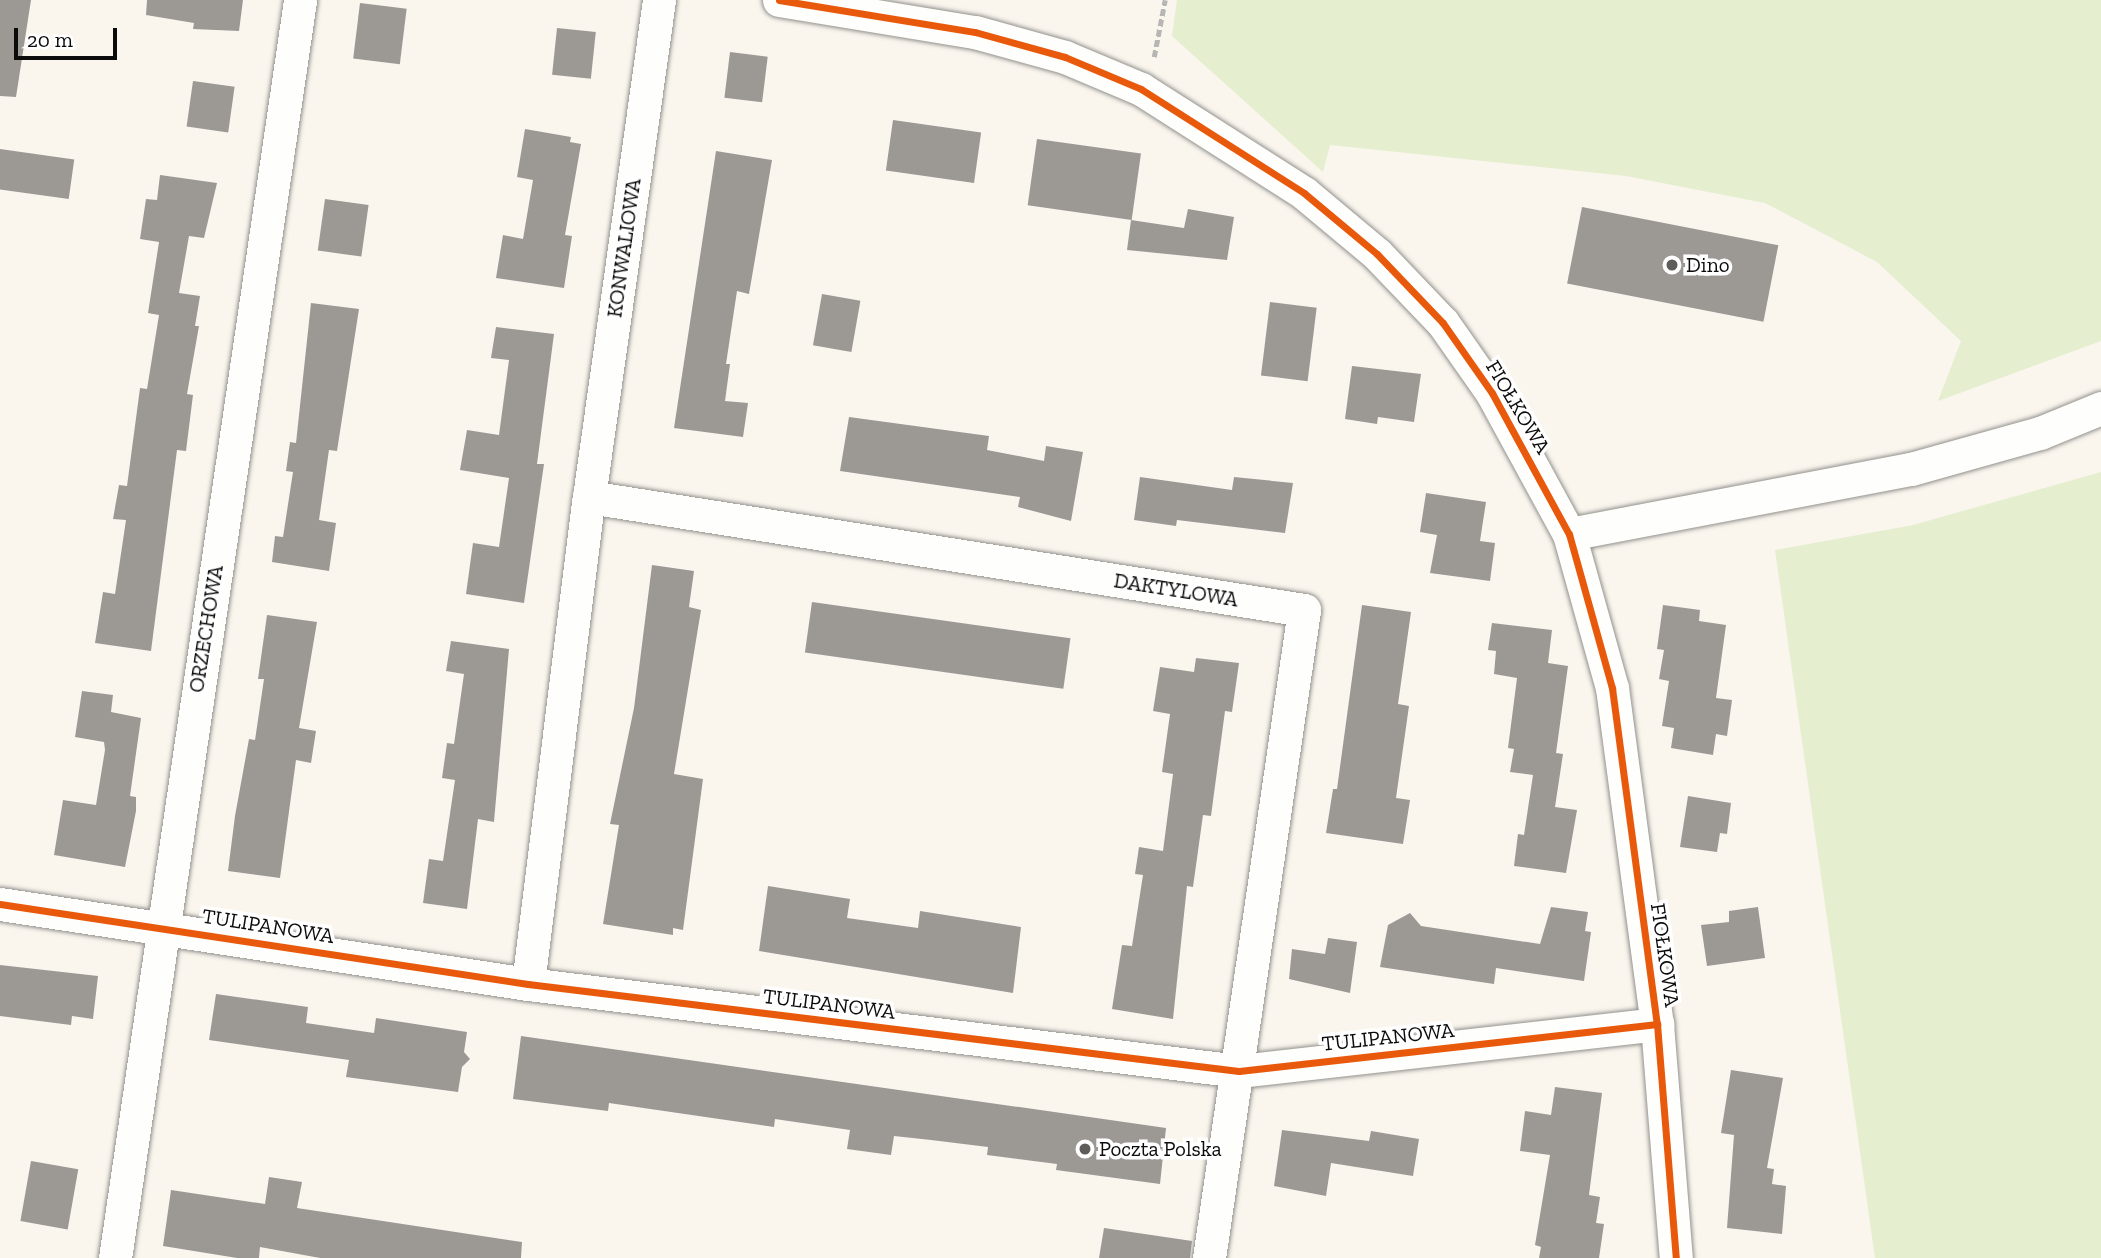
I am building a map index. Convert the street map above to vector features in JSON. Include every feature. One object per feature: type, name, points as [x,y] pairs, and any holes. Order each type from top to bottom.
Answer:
[{"type":"street","name":"ORZECHOWA","points":[[115,1258],[161,928],[300,0]]},
{"type":"street","name":"KONWALIOWA","points":[[528,984],[589,497],[659,0]]},
{"type":"street","name":"FIOŁKOWA","points":[[779,0],[975,32],[1065,57],[1141,89],[1304,193],[1387,264],[1443,323],[1492,393],[1569,534],[1612,688],[1657,1024],[1676,1258]]},
{"type":"street","points":[[1569,534],[1911,470],[2040,433],[2101,408]]},
{"type":"street","name":"DAKTYLOWA","points":[[589,497],[1304,610],[1238,1071]]},
{"type":"street","name":"TULIPANOWA","points":[[0,904],[528,984],[1238,1071],[1657,1024]]},
{"type":"street","points":[[1209,1258],[1238,1071]]},
{"type":"path","points":[[1141,89],[1156,51],[1165,0]]},
{"type":"green space","points":[[1177,0],[2101,0],[2101,341],[1938,401],[1961,341],[1877,262],[1765,203],[1626,176],[1330,145],[1323,172],[1172,36]]},
{"type":"green space","points":[[2101,472],[2101,1258],[1875,1258],[1775,550],[1913,525]]},
{"type":"building","points":[[0,0],[31,0],[16,97],[0,96]]},
{"type":"building","points":[[147,0],[243,0],[239,31],[193,29],[194,23],[146,15]]},
{"type":"building","points":[[360,3],[407,9],[400,64],[353,59]]},
{"type":"building","points":[[557,28],[596,32],[591,79],[552,75]]},
{"type":"building","points":[[730,52],[768,57],[762,102],[724,98]]},
{"type":"building","points":[[193,81],[235,87],[228,132],[187,127]]},
{"type":"building","points":[[893,120],[981,132],[974,183],[886,171]]},
{"type":"building","points":[[525,129],[571,137],[570,142],[581,144],[565,235],[572,236],[564,288],[496,278],[503,235],[523,239],[533,180],[517,177]]},
{"type":"building","points":[[1037,139],[1141,154],[1132,220],[1028,205]]},
{"type":"building","points":[[0,149],[74,159],[69,199],[0,189]]},
{"type":"building","points":[[716,151],[772,160],[749,294],[737,291],[726,364],[730,364],[725,401],[748,403],[743,437],[674,428]]},
{"type":"building","points":[[160,175],[217,183],[204,238],[189,236],[179,293],[200,296],[195,326],[199,326],[187,394],[193,395],[186,451],[177,450],[151,651],[95,643],[103,592],[115,594],[126,520],[113,519],[119,485],[127,486],[140,388],[147,389],[159,315],[148,313],[159,242],[140,239],[146,199],[157,200]]},
{"type":"building","points":[[325,199],[369,205],[361,257],[318,250]]},
{"type":"building","name":"Dino","points":[[1582,207],[1778,245],[1763,322],[1567,284]]},
{"type":"building","points":[[1188,209],[1234,217],[1227,260],[1127,250],[1131,220],[1184,228]]},
{"type":"building","points":[[822,294],[860,301],[851,352],[813,345]]},
{"type":"building","points":[[1270,302],[1317,308],[1308,381],[1261,375]]},
{"type":"building","points":[[311,303],[359,309],[337,451],[329,450],[319,520],[336,523],[329,571],[272,562],[275,536],[283,537],[293,472],[286,471],[290,442],[296,443]]},
{"type":"building","points":[[496,327],[554,334],[537,464],[544,464],[524,603],[466,594],[473,543],[499,547],[509,478],[460,470],[467,430],[499,435],[509,360],[491,358]]},
{"type":"building","points":[[1352,366],[1421,374],[1414,422],[1378,417],[1377,424],[1345,419]]},
{"type":"building","points":[[849,417],[989,436],[987,450],[1044,461],[1046,446],[1083,452],[1071,521],[1018,507],[1020,497],[840,471]]},
{"type":"building","points":[[1140,477],[1232,490],[1234,477],[1293,483],[1285,533],[1177,520],[1176,526],[1134,520]]},
{"type":"building","points":[[1426,493],[1486,502],[1480,541],[1495,543],[1490,581],[1430,573],[1437,535],[1420,532]]},
{"type":"building","points":[[652,565],[694,571],[689,607],[701,610],[674,774],[703,779],[683,930],[673,928],[673,935],[603,924],[619,825],[610,824],[634,708]]},
{"type":"building","points":[[812,602],[1070,638],[1063,689],[805,653]]},
{"type":"building","points":[[1362,605],[1411,612],[1398,704],[1409,706],[1396,798],[1410,800],[1403,844],[1326,833],[1333,789],[1337,789]]},
{"type":"building","points":[[1663,605],[1700,610],[1699,621],[1726,625],[1716,698],[1732,700],[1727,736],[1716,734],[1713,755],[1671,748],[1674,728],[1662,726],[1669,681],[1659,679],[1664,650],[1657,649]]},
{"type":"building","points":[[267,615],[317,622],[299,728],[316,731],[311,763],[296,760],[280,878],[228,871],[249,739],[255,740],[264,679],[258,679]]},
{"type":"building","points":[[1492,623],[1552,630],[1548,663],[1568,666],[1556,753],[1563,754],[1555,807],[1577,810],[1566,873],[1514,866],[1518,834],[1524,835],[1533,775],[1510,772],[1514,749],[1508,748],[1517,678],[1494,674],[1496,651],[1488,650]]},
{"type":"building","points":[[451,641],[509,649],[494,822],[478,819],[467,909],[423,903],[429,859],[443,861],[455,780],[442,778],[447,743],[454,744],[464,674],[446,671]]},
{"type":"building","points":[[1196,658],[1239,663],[1232,712],[1225,711],[1211,816],[1203,815],[1193,887],[1187,886],[1173,1019],[1112,1009],[1122,945],[1132,946],[1143,875],[1135,874],[1139,847],[1163,851],[1173,774],[1162,772],[1170,714],[1153,711],[1160,667],[1194,672]]},
{"type":"building","points":[[82,691],[113,695],[111,712],[141,718],[130,796],[136,797],[136,811],[125,867],[54,855],[63,800],[96,805],[105,750],[104,742],[75,737]]},
{"type":"building","points":[[1688,796],[1731,803],[1727,834],[1720,833],[1717,852],[1680,847]]},
{"type":"building","points":[[768,886],[850,899],[847,918],[918,928],[920,911],[1021,927],[1013,993],[759,951]]},
{"type":"building","points":[[1551,907],[1588,912],[1585,931],[1591,932],[1584,981],[1496,968],[1494,984],[1380,967],[1388,925],[1410,913],[1421,926],[1540,944]]},
{"type":"building","points":[[1758,907],[1765,958],[1707,966],[1701,925],[1729,922],[1729,911]]},
{"type":"building","points":[[1328,938],[1357,942],[1350,993],[1289,979],[1292,949],[1325,954]]},
{"type":"building","points":[[0,965],[98,976],[93,1019],[72,1016],[71,1025],[0,1016]]},
{"type":"building","points":[[216,994],[308,1007],[306,1023],[374,1033],[376,1018],[467,1032],[464,1052],[470,1059],[462,1067],[458,1092],[346,1077],[349,1060],[209,1040]]},
{"type":"building","points":[[521,1036],[1166,1128],[1160,1184],[1056,1170],[1057,1164],[987,1155],[988,1147],[931,1140],[894,1136],[891,1155],[847,1149],[850,1130],[775,1119],[774,1127],[609,1103],[608,1111],[513,1099]]},
{"type":"building","points":[[1731,1070],[1783,1078],[1767,1168],[1774,1169],[1772,1184],[1786,1186],[1782,1234],[1727,1228],[1734,1135],[1721,1133]]},
{"type":"building","points":[[1555,1087],[1602,1093],[1589,1195],[1600,1197],[1596,1223],[1604,1224],[1599,1258],[1539,1258],[1541,1247],[1535,1245],[1550,1155],[1520,1151],[1525,1111],[1551,1115]]},
{"type":"building","points":[[1282,1130],[1369,1141],[1371,1131],[1419,1139],[1413,1176],[1331,1163],[1326,1196],[1274,1186]]},
{"type":"building","points":[[31,1161],[78,1169],[68,1229],[20,1221]]},
{"type":"building","points":[[269,1177],[302,1182],[297,1208],[522,1242],[521,1258],[320,1258],[260,1247],[259,1258],[237,1258],[163,1246],[171,1190],[265,1204]]},
{"type":"building","points":[[1104,1228],[1192,1241],[1190,1258],[1099,1258]]},
{"type":"cycle path","points":[[779,0],[975,32],[1065,57],[1141,89],[1304,193],[1377,254],[1443,323],[1492,393],[1569,534],[1612,688],[1657,1024],[1676,1258]]},
{"type":"cycle path","points":[[0,904],[528,984],[1239,1071],[1657,1024]]},
{"type":"place","name":"Dino","points":[[1672,265]]},
{"type":"place","name":"Poczta Polska","points":[[1085,1149]]}]
